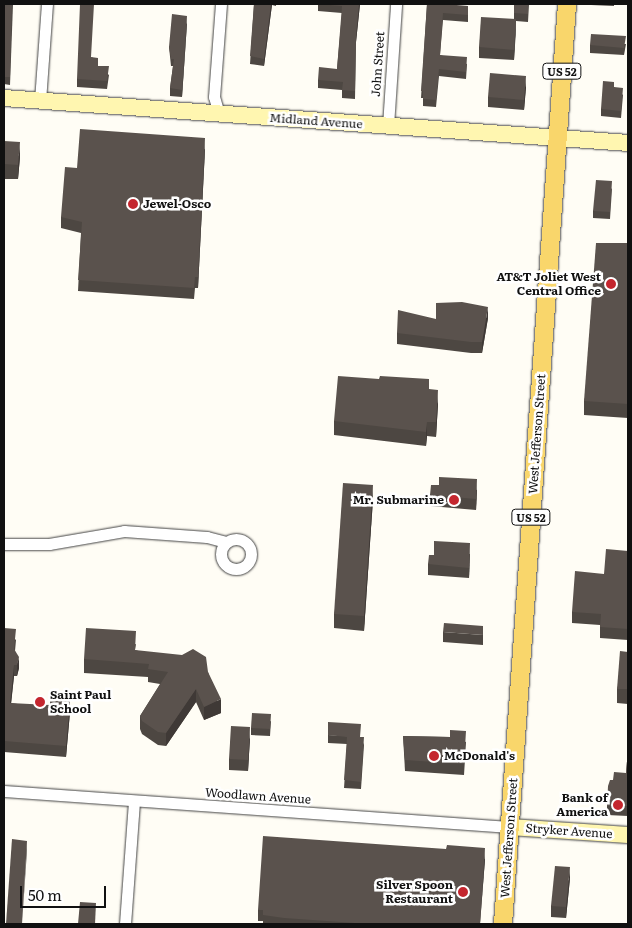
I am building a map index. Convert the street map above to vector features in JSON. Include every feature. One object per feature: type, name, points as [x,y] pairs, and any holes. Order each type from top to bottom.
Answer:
[{"type":"main road","name":"West Jefferson Street","points":[[504,924],[567,4]]},
{"type":"main road","name":"Midland Avenue","points":[[4,98],[628,143]]},
{"type":"main road","name":"Stryker Avenue","points":[[510,827],[628,835]]},
{"type":"street","points":[[40,101],[47,4]]},
{"type":"street","points":[[219,114],[214,96],[221,4]]},
{"type":"street","name":"John Street","points":[[388,126],[396,4]]},
{"type":"street","points":[[4,544],[50,544],[124,531],[207,537],[226,542]]},
{"type":"street","name":"Woodlawn Avenue","points":[[4,791],[510,827]]},
{"type":"street","points":[[125,924],[134,801]]},
{"type":"building","points":[[4,4],[12,4],[10,77],[4,77]]},
{"type":"building","points":[[80,4],[94,4],[91,57],[98,58],[98,66],[109,66],[107,81],[77,79]]},
{"type":"building","points":[[254,4],[271,4],[264,59],[250,56]]},
{"type":"building","points":[[318,4],[359,4],[356,35],[355,91],[342,90],[343,82],[318,80],[319,67],[337,69],[342,6]]},
{"type":"building","points":[[427,4],[468,6],[468,15],[443,13],[440,55],[467,57],[466,72],[439,69],[436,100],[423,99],[423,91],[421,91]]},
{"type":"building","points":[[514,4],[528,4],[528,14],[514,13]]},
{"type":"building","points":[[172,14],[187,16],[182,90],[170,88],[174,59],[171,59],[169,47]]},
{"type":"building","points":[[481,17],[516,19],[514,50],[479,47]]},
{"type":"building","points":[[591,34],[626,36],[624,48],[590,45]]},
{"type":"building","points":[[490,73],[526,76],[524,100],[488,97]]},
{"type":"building","points":[[603,81],[614,82],[614,87],[623,88],[621,111],[601,109]]},
{"type":"building","name":"Jewel-Osco","points":[[80,129],[205,138],[198,277],[195,277],[194,288],[78,280],[82,222],[61,217],[65,167],[77,168]]},
{"type":"building","points":[[4,141],[20,142],[18,165],[4,164]]},
{"type":"building","points":[[596,180],[612,181],[610,212],[593,211]]},
{"type":"building","points":[[596,243],[628,243],[628,404],[584,401]]},
{"type":"building","points":[[462,302],[488,307],[482,342],[397,333],[398,310],[436,319],[436,303]]},
{"type":"building","points":[[338,376],[379,379],[380,376],[429,379],[429,389],[438,390],[436,422],[427,422],[426,432],[334,421]]},
{"type":"building","points":[[439,477],[477,479],[476,499],[430,495],[431,485],[439,485]]},
{"type":"building","points":[[343,483],[373,485],[364,616],[334,614]]},
{"type":"building","points":[[434,541],[470,543],[469,568],[428,564],[429,555],[434,555]]},
{"type":"building","points":[[606,549],[628,551],[628,629],[600,627],[601,614],[572,612],[575,571],[604,574]]},
{"type":"building","points":[[444,623],[483,626],[483,635],[443,632]]},
{"type":"building","points":[[4,628],[16,629],[14,649],[19,657],[17,665],[14,665],[10,703],[50,705],[50,700],[70,701],[66,746],[4,741]]},
{"type":"building","points":[[86,628],[136,631],[135,650],[182,655],[193,649],[206,657],[208,672],[221,699],[204,707],[196,689],[166,733],[158,732],[142,721],[140,716],[168,672],[148,669],[149,664],[84,659]]},
{"type":"building","points":[[620,651],[628,652],[628,689],[617,689]]},
{"type":"building","points":[[252,713],[271,714],[270,729],[251,728]]},
{"type":"building","points":[[328,722],[361,724],[360,737],[364,737],[361,782],[344,780],[347,737],[328,735]]},
{"type":"building","points":[[231,726],[250,727],[248,760],[229,759]]},
{"type":"building","points":[[450,730],[466,731],[464,764],[405,760],[403,736],[450,737]]},
{"type":"building","name":"Bank of America","points":[[628,749],[628,806],[607,806],[608,786],[610,780],[613,780],[614,772],[626,773]]},
{"type":"building","points":[[263,836],[446,849],[447,845],[485,848],[480,924],[369,924],[263,915],[263,910],[258,910]]},
{"type":"building","points":[[12,839],[27,841],[22,924],[6,924]]},
{"type":"building","points":[[555,866],[570,867],[566,907],[551,906]]},
{"type":"building","points":[[80,902],[96,903],[95,924],[78,924]]},
{"type":"place","name":"Jewel-Osco","points":[[133,204]]},
{"type":"place","name":"AT&T Joliet West Central Office","points":[[611,284]]},
{"type":"place","name":"Mr. Submarine","points":[[454,500]]},
{"type":"place","name":"Saint Paul School","points":[[40,702]]},
{"type":"place","name":"McDonald's","points":[[434,756]]},
{"type":"place","name":"Bank of America","points":[[618,805]]},
{"type":"place","name":"Silver Spoon Restaurant","points":[[463,892]]}]
